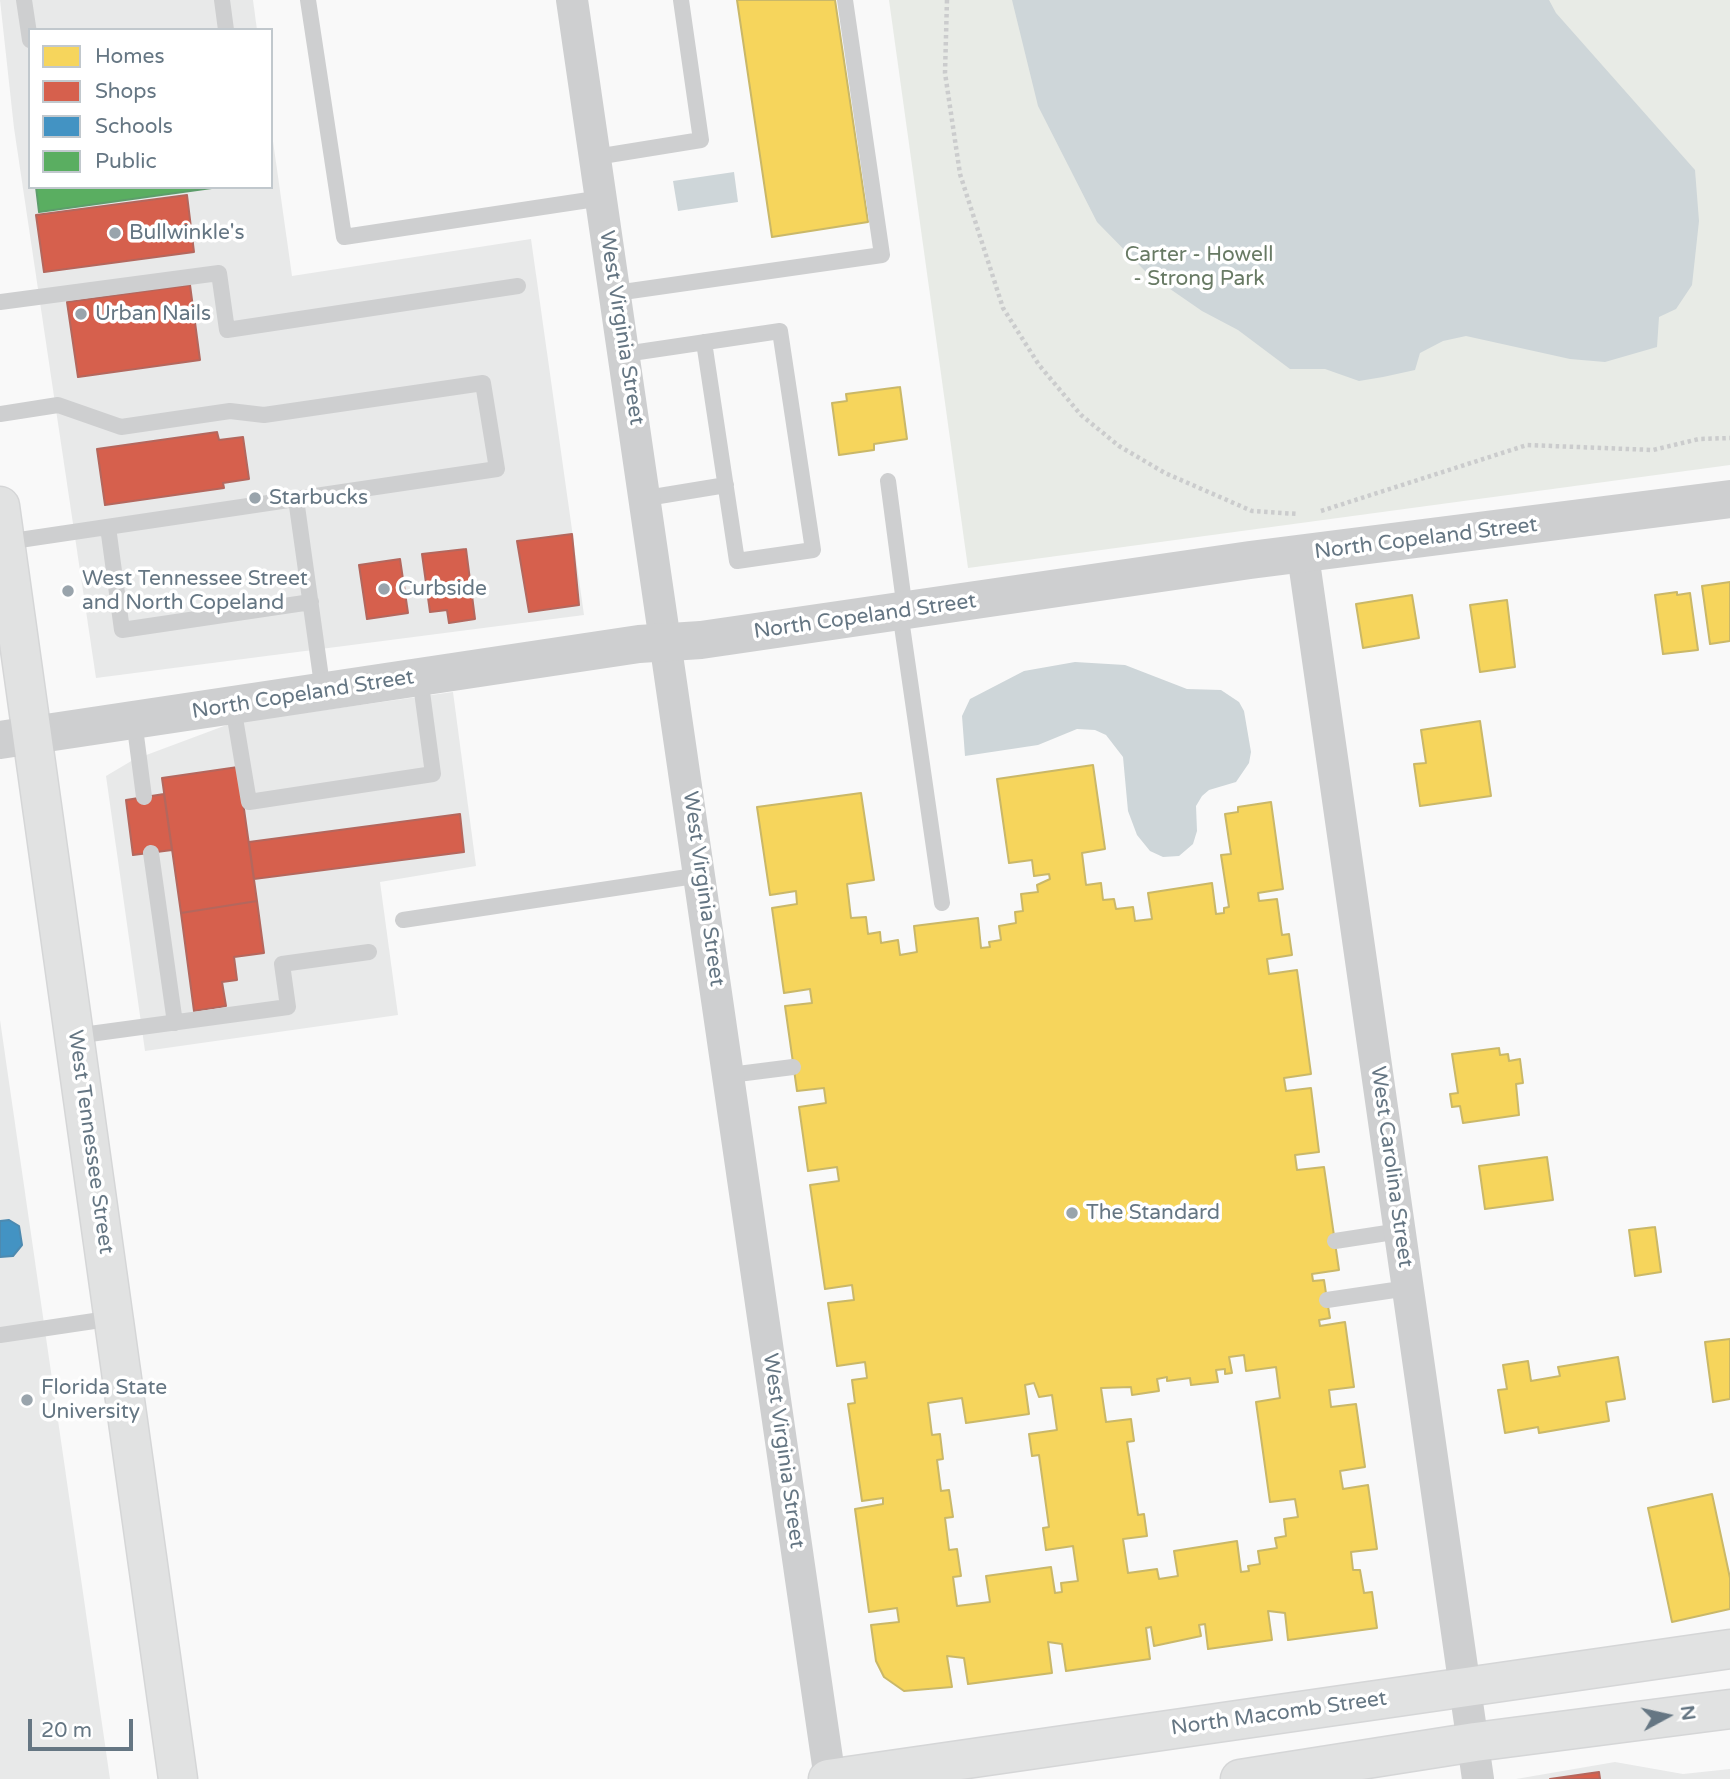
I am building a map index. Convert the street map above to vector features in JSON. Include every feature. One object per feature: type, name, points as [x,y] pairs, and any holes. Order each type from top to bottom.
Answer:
[{"type":"main road","name":"West Tennessee Street","points":[[1,517],[16,738],[75,1036],[178,1779]]},
{"type":"main road","name":"North Macomb Street","points":[[830,1779],[1730,1649]]},
{"type":"main road","points":[[1240,1779],[1476,1761],[1730,1709]]},
{"type":"street","name":"West Virginia Street","points":[[572,0],[668,642],[830,1779]]},
{"type":"street","name":"North Copeland Street","points":[[16,738],[668,642],[1730,499]]},
{"type":"street","name":"West Carolina Street","points":[[1303,555],[1476,1761]]},
{"type":"lane","points":[[24,0],[28,28]]},
{"type":"lane","points":[[222,0],[226,28]]},
{"type":"lane","points":[[309,0],[344,237],[602,198]]},
{"type":"lane","points":[[596,156],[701,140],[681,0]]},
{"type":"lane","points":[[616,293],[882,255],[845,0]]},
{"type":"lane","points":[[0,302],[219,273],[227,330],[518,286]]},
{"type":"lane","points":[[625,354],[704,342],[780,331],[813,550],[737,561],[704,342]]},
{"type":"lane","points":[[0,414],[58,405],[121,427],[230,411],[264,415],[483,383],[496,469],[108,527],[1,517]]},
{"type":"lane","points":[[888,481],[902,612],[942,903]]},
{"type":"lane","points":[[647,498],[726,485]]},
{"type":"lane","points":[[296,499],[323,692]]},
{"type":"lane","points":[[108,527],[122,630],[311,602]]},
{"type":"lane","points":[[233,706],[249,802],[433,774],[421,677]]},
{"type":"lane","points":[[134,720],[144,797]]},
{"type":"lane","points":[[151,853],[176,1023]]},
{"type":"lane","points":[[403,920],[701,875]]},
{"type":"lane","points":[[75,1036],[288,1007],[282,964],[369,952]]},
{"type":"lane","points":[[730,1075],[793,1066]]},
{"type":"lane","points":[[1335,1241],[1400,1231]]},
{"type":"lane","points":[[1327,1300],[1408,1288]]},
{"type":"lane","points":[[0,1335],[114,1318]]},
{"type":"path","points":[[947,0],[945,73],[960,174],[1003,307],[1039,365],[1081,415],[1119,446],[1165,473],[1252,511],[1303,514]]},
{"type":"path","points":[[1313,513],[1527,445],[1653,450],[1699,439],[1730,438]]},
{"type":"shaded area","points":[[0,0],[253,0],[257,28],[28,28],[28,189],[273,189],[273,141],[292,276],[531,239],[584,615],[96,678],[14,128]]},
{"type":"shaded area","points":[[1012,0],[1549,0],[1556,13],[1695,170],[1699,221],[1692,285],[1676,309],[1659,317],[1657,347],[1605,362],[1570,359],[1466,336],[1443,341],[1420,353],[1415,370],[1383,377],[1359,381],[1325,369],[1290,369],[1238,330],[1202,311],[1147,273],[1097,222],[1038,106]]},
{"type":"shaded area","points":[[734,172],[738,202],[678,211],[673,181]]},
{"type":"shaded area","points":[[1075,662],[1125,665],[1187,689],[1221,690],[1239,702],[1244,711],[1251,752],[1249,763],[1236,782],[1209,790],[1202,796],[1196,806],[1197,831],[1193,844],[1179,856],[1163,857],[1150,851],[1137,835],[1128,811],[1123,757],[1106,735],[1095,730],[1077,729],[1038,745],[965,756],[962,716],[970,699],[1024,671]]},
{"type":"shaded area","points":[[453,692],[476,866],[380,882],[398,1015],[145,1051],[106,776],[133,760],[232,723]]},
{"type":"shaded area","name":"Florida State University","points":[[0,1020],[110,1779],[0,1779]]},
{"type":"shaded area","points":[[1615,1762],[1683,1774],[1730,1769],[1730,1779],[1516,1779]]},
{"type":"green space","name":"Carter - Howell - Strong Park","points":[[889,0],[1730,0],[1730,465],[968,568]]},
{"type":"building: Homes","points":[[737,0],[835,0],[868,222],[772,237]]},
{"type":"building: Homes","points":[[900,387],[907,439],[874,444],[874,450],[839,455],[832,403],[847,401],[846,394]]},
{"type":"building: Homes","points":[[1730,582],[1730,641],[1710,644],[1702,586]]},
{"type":"building: Homes","points":[[1677,592],[1677,595],[1690,593],[1698,650],[1663,654],[1655,595]]},
{"type":"building: Homes","points":[[1412,595],[1419,638],[1363,648],[1356,604]]},
{"type":"building: Homes","points":[[1507,600],[1515,667],[1480,672],[1470,605]]},
{"type":"building: Homes","points":[[1480,721],[1491,796],[1420,806],[1414,764],[1426,763],[1421,730]]},
{"type":"building: Homes","name":"The Standard","points":[[1093,765],[1105,849],[1082,853],[1086,885],[1101,883],[1103,900],[1114,899],[1116,909],[1133,907],[1135,921],[1152,919],[1148,893],[1212,883],[1216,914],[1224,913],[1224,908],[1229,907],[1221,855],[1231,854],[1225,814],[1238,812],[1238,807],[1271,802],[1283,889],[1258,893],[1259,901],[1277,899],[1282,935],[1289,934],[1292,955],[1267,959],[1269,974],[1297,970],[1311,1074],[1284,1078],[1286,1091],[1311,1088],[1319,1152],[1295,1155],[1297,1170],[1324,1167],[1339,1270],[1312,1274],[1313,1281],[1324,1280],[1330,1318],[1319,1320],[1320,1326],[1345,1322],[1354,1387],[1329,1390],[1331,1407],[1356,1404],[1365,1467],[1340,1471],[1343,1489],[1368,1485],[1377,1549],[1351,1552],[1353,1570],[1360,1570],[1364,1593],[1372,1592],[1377,1628],[1288,1640],[1285,1613],[1268,1611],[1272,1640],[1208,1649],[1205,1624],[1199,1625],[1201,1636],[1154,1646],[1151,1627],[1146,1628],[1150,1659],[1066,1671],[1062,1644],[1048,1642],[1052,1673],[968,1684],[964,1658],[947,1656],[952,1687],[904,1691],[884,1677],[876,1661],[871,1625],[899,1622],[897,1608],[869,1612],[855,1509],[883,1504],[883,1498],[862,1501],[848,1404],[855,1403],[852,1380],[867,1378],[865,1362],[837,1366],[828,1303],[854,1300],[852,1285],[825,1289],[810,1185],[839,1181],[837,1167],[808,1171],[799,1107],[826,1103],[824,1088],[797,1091],[785,1006],[812,1003],[810,989],[784,993],[772,908],[797,904],[796,891],[770,895],[757,807],[861,793],[874,880],[847,884],[851,918],[866,917],[868,934],[880,932],[881,943],[898,940],[900,955],[917,952],[914,926],[978,918],[981,948],[990,947],[989,942],[1001,940],[999,926],[1016,923],[1015,912],[1023,911],[1021,894],[1038,892],[1037,885],[1050,879],[1049,874],[1034,876],[1032,860],[1009,863],[997,779]],"holes":[[[1244,1355],[1246,1371],[1276,1367],[1280,1398],[1256,1402],[1270,1502],[1295,1499],[1298,1517],[1284,1519],[1286,1536],[1275,1538],[1277,1548],[1258,1551],[1260,1564],[1248,1566],[1249,1571],[1241,1572],[1237,1541],[1174,1551],[1178,1576],[1159,1579],[1157,1569],[1128,1573],[1123,1539],[1147,1536],[1144,1514],[1138,1515],[1127,1442],[1134,1441],[1131,1419],[1106,1422],[1101,1388],[1131,1387],[1132,1395],[1159,1391],[1157,1379],[1167,1377],[1167,1381],[1190,1378],[1191,1385],[1218,1382],[1216,1370],[1225,1369],[1225,1374],[1232,1373],[1229,1357]],[[1034,1383],[1039,1397],[1052,1395],[1057,1430],[1029,1434],[1032,1456],[1039,1455],[1049,1527],[1043,1528],[1046,1550],[1073,1546],[1078,1581],[1061,1583],[1062,1592],[1055,1593],[1051,1567],[986,1576],[990,1602],[957,1606],[953,1577],[961,1576],[957,1549],[949,1550],[945,1518],[953,1517],[949,1490],[941,1491],[937,1460],[943,1459],[940,1434],[932,1435],[928,1403],[962,1398],[966,1423],[1029,1414],[1025,1385]]]},
{"type":"building: Homes","points":[[1499,1048],[1500,1055],[1508,1054],[1509,1061],[1520,1059],[1523,1083],[1516,1084],[1519,1115],[1463,1123],[1460,1106],[1452,1107],[1450,1094],[1458,1093],[1452,1054]]},
{"type":"building: Homes","points":[[1547,1157],[1553,1200],[1485,1209],[1479,1166]]},
{"type":"building: Homes","points":[[1655,1227],[1661,1272],[1635,1276],[1629,1230]]},
{"type":"building: Homes","points":[[1730,1339],[1730,1399],[1713,1402],[1705,1342]]},
{"type":"building: Homes","points":[[1618,1357],[1625,1399],[1606,1402],[1609,1421],[1539,1433],[1538,1427],[1505,1433],[1498,1390],[1507,1389],[1503,1365],[1528,1361],[1531,1381],[1560,1376],[1558,1367]]},
{"type":"building: Homes","points":[[1712,1494],[1730,1578],[1730,1609],[1672,1622],[1648,1508]]},
{"type":"building: Shops","name":"Bullwinkle's","points":[[187,195],[194,252],[44,272],[36,215]]},
{"type":"building: Shops","points":[[190,285],[200,360],[78,377],[67,302]]},
{"type":"building: Shops","points":[[217,432],[219,440],[243,437],[249,479],[223,483],[224,488],[105,505],[97,449]]},
{"type":"building: Shops","points":[[572,534],[579,605],[529,612],[517,541]]},
{"type":"building: Shops","points":[[466,549],[475,619],[449,623],[447,610],[430,612],[422,554]]},
{"type":"building: Shops","name":"Curbside","points":[[400,559],[408,613],[367,619],[359,565]]},
{"type":"building: Shops","points":[[238,767],[257,901],[181,913],[162,778]]},
{"type":"building: Shops","points":[[164,794],[172,850],[133,855],[126,800]]},
{"type":"building: Shops","points":[[460,814],[464,852],[254,879],[249,842]]},
{"type":"building: Shops","points":[[257,901],[264,953],[234,957],[237,980],[222,982],[226,1006],[194,1011],[181,913]]},
{"type":"building: Shops","points":[[1599,1772],[1600,1779],[1550,1779]]},
{"type":"building: Schools","points":[[9,1220],[19,1226],[22,1245],[13,1256],[0,1257],[0,1221]]},
{"type":"building: Public","points":[[36,189],[205,189],[39,212]]},
{"type":"place","name":"Bullwinkle's","points":[[115,233]]},
{"type":"place","name":"Urban Nails","points":[[81,314]]},
{"type":"place","name":"Starbucks","points":[[255,498]]},
{"type":"place","name":"Curbside","points":[[384,589]]},
{"type":"place","name":"West Tennessee Street and North Copeland","points":[[68,591]]},
{"type":"place","name":"The Standard","points":[[1072,1213]]},
{"type":"place","name":"Florida State University","points":[[27,1400]]}]
